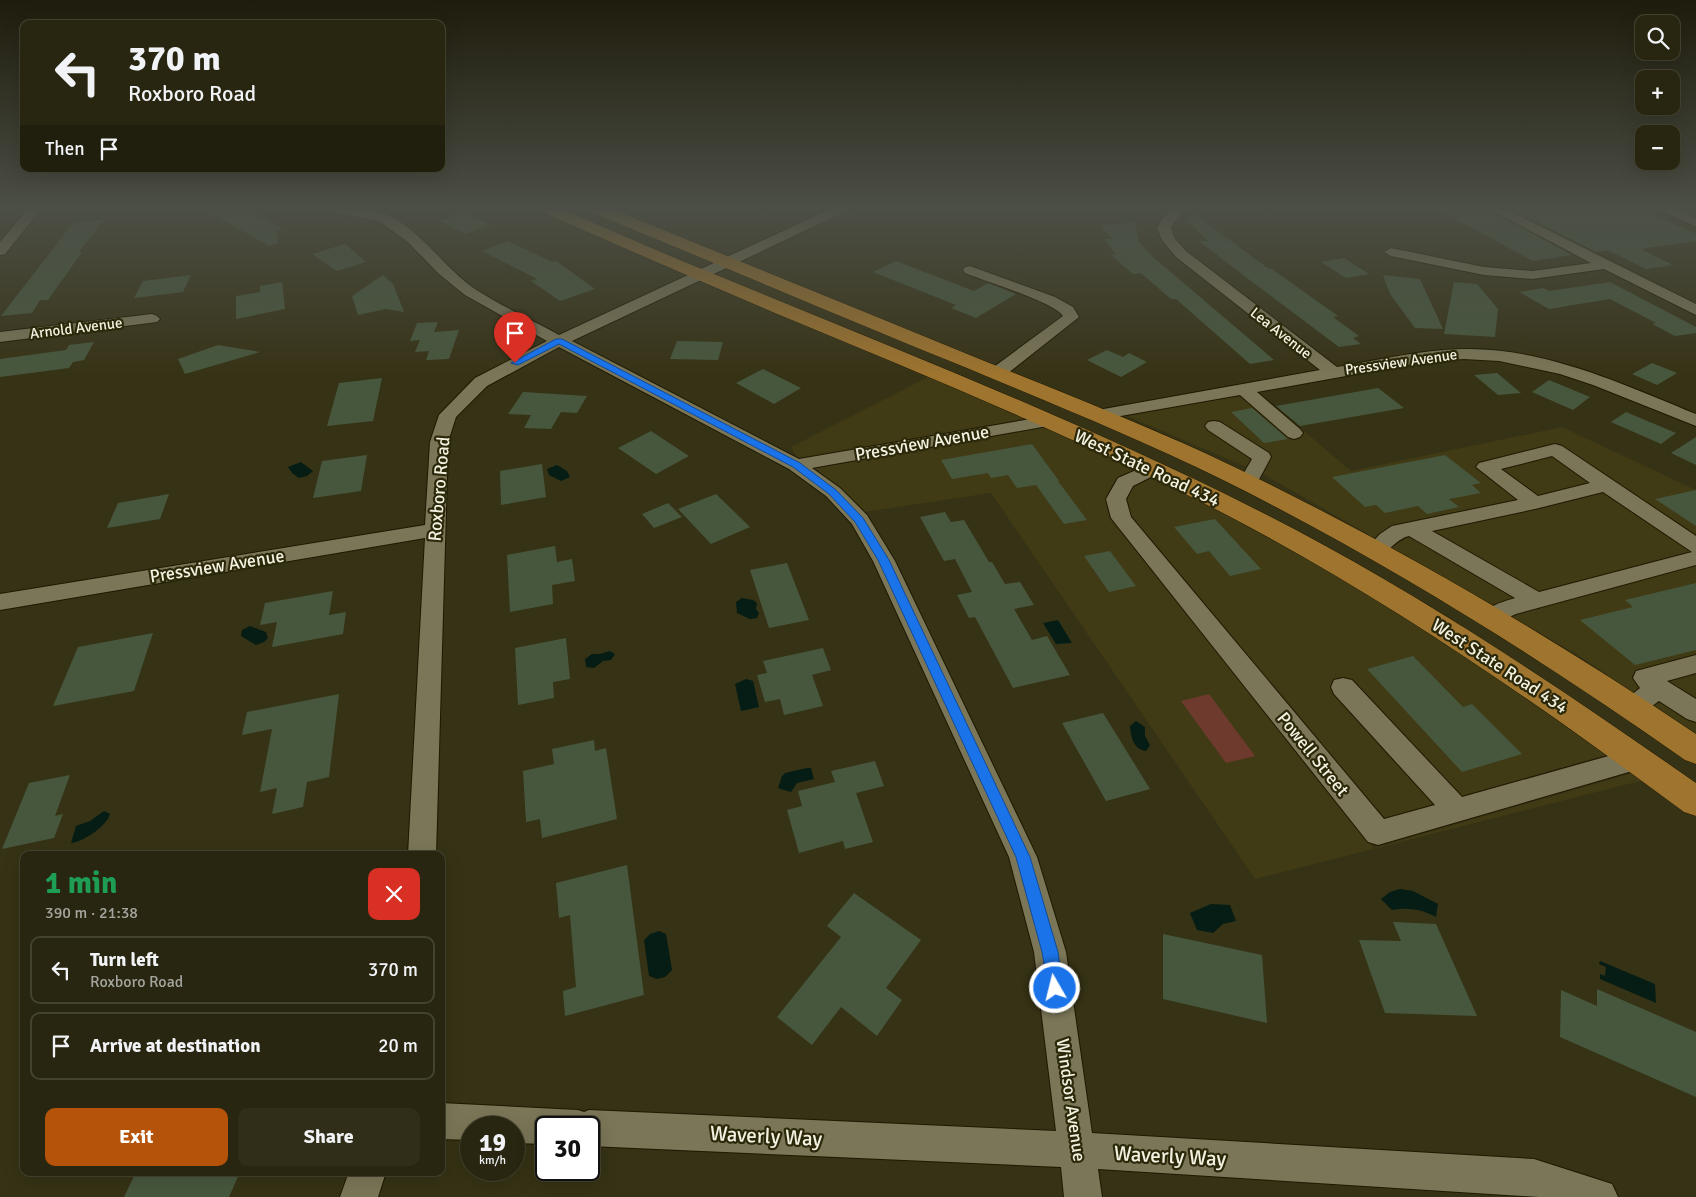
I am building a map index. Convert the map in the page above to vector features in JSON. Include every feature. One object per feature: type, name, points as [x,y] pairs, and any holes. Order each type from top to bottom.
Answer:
[{"type":"main road","name":"West State Road 434","points":[[676,265],[944,375],[1048,421],[1229,506],[1349,572],[1439,626],[1570,711],[1696,802]]},
{"type":"main road","points":[[733,265],[1098,415],[1248,483],[1374,549],[1491,617],[1633,708],[1696,751]]},
{"type":"main road","points":[[944,375],[980,382],[1042,408],[1077,417],[1098,415]]},
{"type":"main road","points":[[1152,469],[1182,469],[1200,474],[1325,537],[1374,549]]},
{"type":"street","name":"Windsor Avenue","points":[[439,265],[470,292],[559,341],[796,465],[833,492],[860,520],[884,560],[1023,857],[1050,952],[1083,1197]]},
{"type":"street","name":"Roxboro Road","points":[[422,851],[439,442],[448,414],[481,382],[501,370],[559,341],[724,265]]},
{"type":"street","name":"Lea Avenue","points":[[1195,265],[1332,372]]},
{"type":"street","points":[[1454,265],[1484,271],[1525,275],[1550,274],[1606,265],[1696,310]]},
{"type":"street","points":[[970,270],[1050,300],[1068,310],[1070,317],[997,373]]},
{"type":"street","name":"Arnold Avenue","points":[[0,337],[152,319]]},
{"type":"street","name":"Pressview Avenue","points":[[1098,415],[1332,372],[1453,353],[1505,356],[1542,363],[1581,375],[1696,421]]},
{"type":"street","points":[[1243,389],[1294,434]]},
{"type":"street","name":"Pressview Avenue","points":[[796,465],[1048,421]]},
{"type":"street","points":[[1214,426],[1262,457],[1248,483]]},
{"type":"street","points":[[1535,503],[1486,467],[1555,450],[1696,546]]},
{"type":"street","name":"Powell Street","points":[[1152,469],[1125,482],[1116,499],[1121,518],[1378,833],[1637,758]]},
{"type":"street","points":[[1374,549],[1399,531],[1535,503],[1607,485]]},
{"type":"street","points":[[1412,528],[1537,601]]},
{"type":"street","name":"Pressview Avenue","points":[[0,602],[434,530]]},
{"type":"street","points":[[1491,617],[1509,608],[1696,558]]},
{"type":"street","points":[[1696,664],[1645,678],[1696,712]]},
{"type":"street","points":[[1343,687],[1457,810]]},
{"type":"street","points":[[1633,708],[1648,695],[1660,689]]},
{"type":"street","points":[[445,1121],[535,1126]]},
{"type":"street","name":"Waverly Way","points":[[600,1128],[1078,1150],[1534,1177],[1599,1197]]},
{"type":"street","points":[[359,1197],[367,1176]]},
{"type":"shaded area","points":[[932,375],[1030,419],[797,458],[791,447]]},
{"type":"shaded area","points":[[1257,391],[1351,471],[1562,427],[1696,490],[1696,736],[1578,655],[1265,475],[1125,415]]},
{"type":"shaded area","points":[[1046,426],[1137,469],[1115,480],[1106,497],[1111,520],[1374,848],[1639,771],[1648,779],[1255,879],[991,493],[864,512],[842,489],[813,467]]},
{"type":"shaded area","points":[[301,462],[313,471],[307,476],[299,478],[288,467]]},
{"type":"shaded area","points":[[557,465],[567,471],[570,477],[561,481],[549,475],[547,469]]},
{"type":"shaded area","points":[[1153,477],[1186,493],[1376,597],[1613,753],[1382,819],[1131,517],[1127,500],[1134,485]]},
{"type":"shaded area","points":[[742,598],[753,600],[757,603],[756,609],[759,613],[757,618],[750,619],[737,613],[736,602]]},
{"type":"shaded area","points":[[1058,620],[1072,643],[1056,644],[1043,623]]},
{"type":"shaded area","points":[[250,626],[266,632],[268,638],[256,645],[241,636],[242,630]]},
{"type":"shaded area","points":[[610,651],[615,654],[611,660],[603,661],[594,668],[586,667],[585,659],[592,654]]},
{"type":"shaded area","points":[[746,679],[753,681],[759,707],[741,711],[735,684]]},
{"type":"shaded area","points":[[1209,694],[1255,756],[1226,763],[1181,701]]},
{"type":"shaded area","points":[[1136,721],[1145,727],[1145,736],[1150,745],[1146,751],[1138,748],[1132,738],[1130,726]]},
{"type":"shaded area","points":[[811,768],[814,779],[797,783],[791,792],[778,788],[785,773]]},
{"type":"shaded area","points":[[104,811],[110,814],[100,828],[82,840],[71,843],[76,826],[90,821]]},
{"type":"shaded area","points":[[1400,889],[1413,891],[1438,904],[1436,917],[1415,909],[1392,910],[1381,899],[1390,892]]},
{"type":"shaded area","points":[[1211,904],[1230,905],[1236,921],[1223,924],[1213,933],[1197,930],[1190,913]]},
{"type":"shaded area","points":[[659,931],[666,934],[672,970],[665,977],[657,979],[649,976],[644,940],[650,934]]},
{"type":"shaded area","points":[[1600,961],[1655,984],[1656,1003],[1600,979],[1600,974],[1605,976],[1606,967],[1599,964]]},
{"type":"building","points":[[41,265],[73,265],[48,300],[40,300],[32,313],[1,316]]},
{"type":"building","points":[[328,265],[357,265],[337,271]]},
{"type":"building","points":[[509,265],[561,265],[595,289],[560,301],[531,281],[537,279]]},
{"type":"building","points":[[888,265],[906,265],[974,291],[988,283],[1016,294],[976,318],[951,308],[956,305],[873,272]]},
{"type":"building","points":[[1122,265],[1162,265],[1274,360],[1250,364],[1176,299],[1171,299],[1141,273],[1133,274]]},
{"type":"building","points":[[1230,265],[1263,265],[1272,269],[1338,316],[1333,317],[1359,336],[1353,338],[1361,344],[1339,347]]},
{"type":"building","points":[[1325,265],[1355,265],[1369,274],[1346,278]]},
{"type":"building","points":[[1638,265],[1673,265],[1646,269]]},
{"type":"building","points":[[191,275],[183,292],[134,298],[143,281]]},
{"type":"building","points":[[383,275],[393,284],[404,312],[386,309],[358,315],[352,296]]},
{"type":"building","points":[[1383,275],[1420,279],[1443,329],[1415,328],[1390,294]]},
{"type":"building","points":[[282,282],[285,309],[236,319],[236,296],[260,292],[260,286]]},
{"type":"building","points":[[1454,282],[1477,284],[1498,309],[1495,337],[1444,334]]},
{"type":"building","points":[[1610,282],[1696,327],[1696,333],[1675,336],[1652,324],[1656,323],[1610,299],[1549,309],[1519,292],[1544,288],[1549,291]]},
{"type":"building","points":[[438,322],[434,332],[459,330],[449,359],[426,360],[429,351],[415,352],[420,340],[410,341],[417,323]]},
{"type":"building","points":[[677,341],[723,342],[718,360],[670,359]]},
{"type":"building","points":[[94,342],[84,360],[73,362],[69,368],[0,377],[0,359],[66,350],[69,345]]},
{"type":"building","points":[[218,345],[260,352],[185,374],[178,359]]},
{"type":"building","points":[[1107,350],[1123,357],[1129,353],[1147,362],[1121,377],[1087,360]]},
{"type":"building","points":[[1652,363],[1677,373],[1657,385],[1632,374]]},
{"type":"building","points":[[763,369],[801,388],[774,404],[736,383]]},
{"type":"building","points":[[1497,373],[1521,393],[1498,395],[1474,375]]},
{"type":"building","points":[[382,378],[373,421],[327,426],[339,383]]},
{"type":"building","points":[[1549,380],[1590,397],[1573,410],[1532,392]]},
{"type":"building","points":[[1378,388],[1404,408],[1300,426],[1276,406]]},
{"type":"building","points":[[523,392],[587,396],[577,413],[561,412],[551,429],[524,428],[531,415],[508,414]]},
{"type":"building","points":[[1252,408],[1288,439],[1264,443],[1231,412]]},
{"type":"building","points":[[1626,412],[1676,433],[1661,444],[1611,422]]},
{"type":"building","points":[[651,431],[689,456],[656,474],[618,448]]},
{"type":"building","points":[[1696,437],[1696,465],[1671,453]]},
{"type":"building","points":[[1032,444],[1087,520],[1064,524],[1036,485],[1017,488],[1008,475],[991,478],[988,473],[952,479],[941,460]]},
{"type":"building","points":[[367,455],[361,491],[313,498],[322,461]]},
{"type":"building","points":[[1445,455],[1481,483],[1472,485],[1481,493],[1449,499],[1459,507],[1427,514],[1418,506],[1385,513],[1376,505],[1365,507],[1332,477]]},
{"type":"building","points":[[542,464],[546,497],[501,505],[500,471]]},
{"type":"building","points":[[1696,490],[1696,526],[1655,499]]},
{"type":"building","points":[[169,494],[160,519],[107,528],[118,503]]},
{"type":"building","points":[[716,494],[750,527],[711,544],[678,509]]},
{"type":"building","points":[[668,503],[682,517],[654,528],[642,514]]},
{"type":"building","points":[[945,512],[951,522],[964,520],[989,562],[992,562],[1005,584],[1020,582],[1034,605],[1014,609],[1032,640],[1047,636],[1070,675],[1013,688],[975,617],[969,618],[957,595],[972,592],[955,559],[944,561],[920,517]]},
{"type":"building","points":[[1215,519],[1261,569],[1230,576],[1209,551],[1197,554],[1174,527]]},
{"type":"building","points":[[555,546],[557,562],[572,559],[575,581],[552,585],[553,604],[510,612],[507,555]]},
{"type":"building","points":[[1110,551],[1136,586],[1109,592],[1084,556]]},
{"type":"building","points":[[787,563],[809,620],[769,628],[750,570]]},
{"type":"building","points":[[1696,583],[1696,650],[1635,665],[1580,620],[1633,607],[1625,600]]},
{"type":"building","points":[[333,591],[329,615],[346,612],[343,634],[272,647],[277,622],[260,625],[265,603]]},
{"type":"building","points":[[153,633],[134,691],[53,706],[78,647]]},
{"type":"building","points":[[566,638],[570,679],[553,682],[554,698],[518,705],[515,648]]},
{"type":"building","points":[[823,648],[831,670],[812,675],[823,706],[784,715],[780,699],[765,702],[757,675],[767,673],[763,661]]},
{"type":"building","points":[[1413,656],[1463,707],[1472,704],[1522,754],[1462,772],[1367,669]]},
{"type":"building","points":[[339,694],[329,777],[307,782],[303,807],[272,814],[277,788],[260,792],[272,729],[242,735],[247,712]]},
{"type":"building","points":[[1103,713],[1150,789],[1106,801],[1062,723]]},
{"type":"building","points":[[594,740],[595,751],[606,748],[617,819],[542,838],[540,819],[526,822],[523,771],[554,764],[552,749]]},
{"type":"building","points":[[875,761],[884,786],[856,793],[873,842],[845,849],[843,841],[799,853],[787,810],[802,806],[798,791],[835,782],[831,771]]},
{"type":"building","points":[[70,775],[55,816],[63,814],[54,838],[2,849],[29,783]]},
{"type":"building","points":[[627,865],[644,995],[565,1016],[563,991],[576,987],[570,915],[559,918],[556,883]]},
{"type":"building","points":[[854,893],[921,940],[886,988],[902,1000],[877,1036],[841,1007],[812,1045],[777,1017],[841,937],[827,926]]},
{"type":"building","points":[[1393,922],[1436,924],[1477,1016],[1385,1013],[1359,940],[1401,941]]},
{"type":"building","points":[[1163,934],[1262,955],[1267,1023],[1163,999]]},
{"type":"building","points":[[1597,989],[1696,1032],[1696,1097],[1560,1037],[1561,990],[1597,1006]]},
{"type":"building","points":[[134,1176],[238,1176],[229,1197],[124,1197]]},
{"type":"route","points":[[515,363],[559,341],[796,465],[833,492],[860,520],[884,560],[1023,857],[1050,952],[1055,988]]}]
